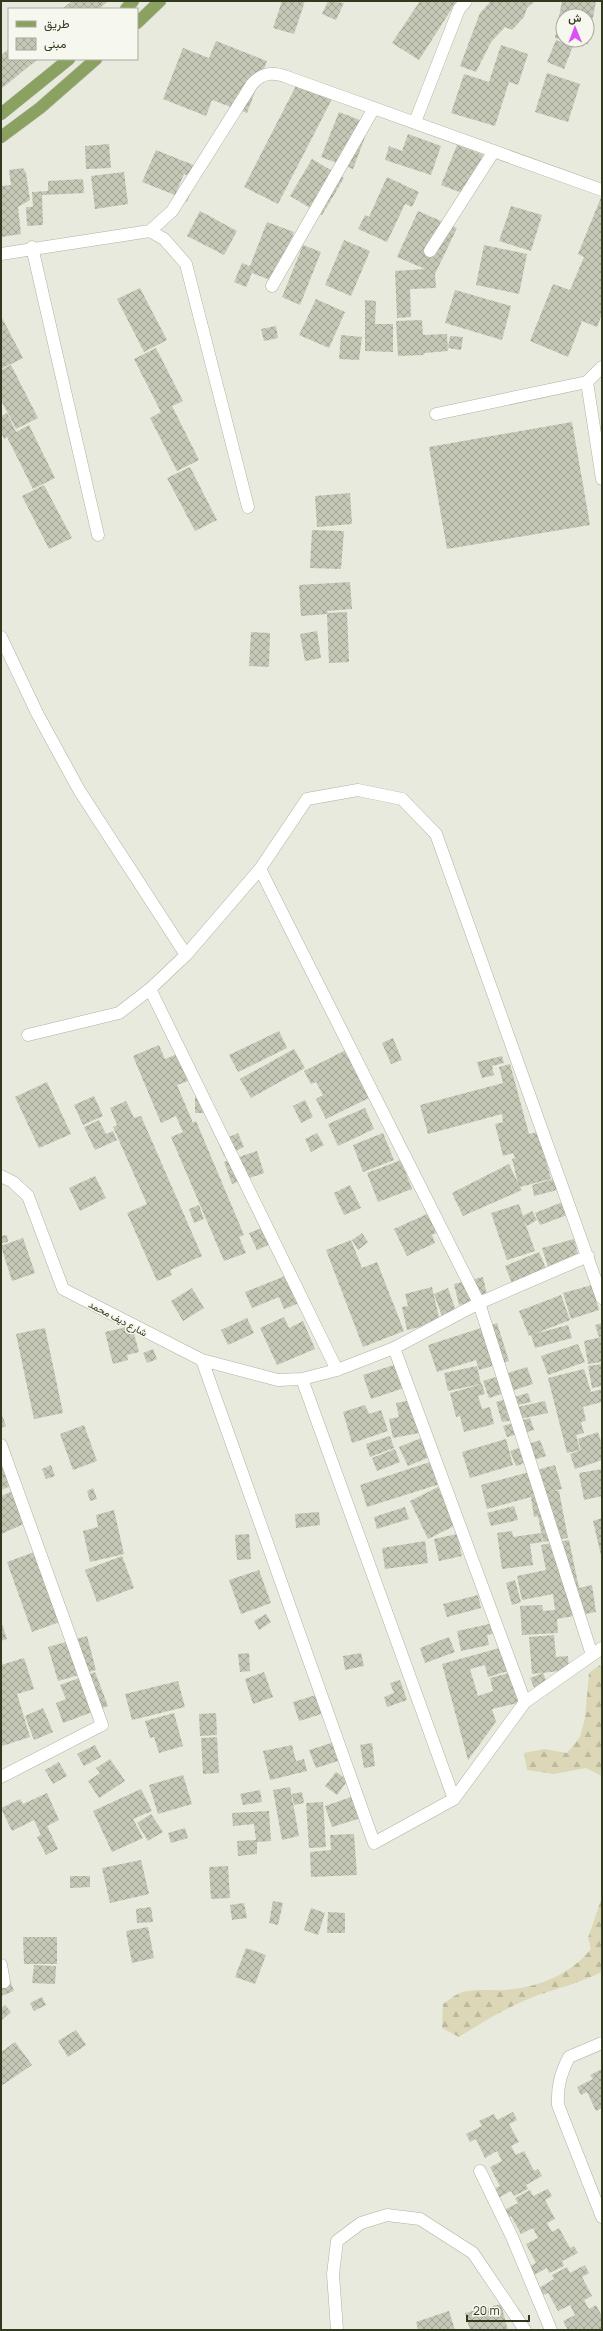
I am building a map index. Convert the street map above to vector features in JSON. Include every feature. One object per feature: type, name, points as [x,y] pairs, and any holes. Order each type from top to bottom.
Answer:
[{"type":"main road","points":[[138,22],[160,1]]},
{"type":"main road","points":[[1,114],[68,60]]},
{"type":"main road","points":[[1,137],[40,108],[95,60]]},
{"type":"street","points":[[415,122],[458,9],[466,1]]},
{"type":"street","points":[[1,254],[32,247],[150,231],[172,211],[257,78],[266,74],[276,73],[602,190]]},
{"type":"street","points":[[272,286],[374,108]]},
{"type":"street","points":[[430,251],[494,151]]},
{"type":"street","points":[[150,231],[164,239],[186,264],[248,507]]},
{"type":"street","points":[[32,247],[98,535]]},
{"type":"street","points":[[436,414],[587,382],[602,367]]},
{"type":"street","points":[[587,382],[602,479]]},
{"type":"street","points":[[1,638],[37,713],[79,790],[186,955]]},
{"type":"street","points":[[28,1035],[119,1013],[150,989],[186,955],[260,869],[307,799],[358,790],[402,799],[436,834],[602,1298]]},
{"type":"street","points":[[202,1360],[374,1843],[454,1799],[525,1702],[597,1651],[480,1303],[260,869]]},
{"type":"street","points":[[150,989],[337,1370]]},
{"type":"street","name":"شارع ديف محمد","points":[[1,1176],[13,1182],[28,1196],[63,1289],[160,1340],[202,1360],[278,1380],[302,1379],[337,1370],[394,1348],[480,1303],[588,1256]]},
{"type":"street","points":[[394,1348],[525,1702]]},
{"type":"street","points":[[302,1379],[454,1799]]},
{"type":"street","points":[[1,1445],[102,1725],[1,1777]]},
{"type":"street","points":[[1,1965],[4,1982]]},
{"type":"street","points":[[602,2043],[569,2057],[559,2078],[557,2096],[558,2105],[602,2217]]},
{"type":"street","points":[[480,2171],[512,2237],[551,2330]]},
{"type":"street","points":[[337,2330],[333,2274],[337,2241],[360,2223],[388,2215],[420,2219],[473,2253],[525,2330]]},
{"type":"green space","points":[[600,1665],[602,1670],[602,1776],[586,1768],[554,1774],[527,1770],[524,1753],[544,1749],[567,1753],[580,1737],[585,1718],[589,1673]]},
{"type":"green space","points":[[602,1897],[602,1972],[578,1982],[538,1995],[508,2008],[459,2037],[442,2028],[443,2004],[456,1995],[469,1991],[516,1989],[540,1983],[563,1973],[583,1958],[591,1949],[588,1938]]},
{"type":"building","points":[[72,1],[108,1],[100,8],[63,8]]},
{"type":"building","points":[[282,1],[305,1],[294,34],[273,28]]},
{"type":"building","points":[[328,1],[344,3],[336,20],[322,14]]},
{"type":"building","points":[[420,1],[456,2],[419,60],[392,43]]},
{"type":"building","points":[[491,1],[535,1],[527,8],[524,17],[512,30],[505,27],[491,42],[476,72],[460,66],[480,13]]},
{"type":"building","points":[[562,1],[596,1],[595,8],[561,8]]},
{"type":"building","points":[[216,41],[267,61],[247,113],[212,100],[206,116],[163,99],[183,48],[209,58]]},
{"type":"building","points":[[555,42],[555,48],[572,48],[564,69],[547,62]]},
{"type":"building","points":[[501,45],[528,54],[518,85],[509,82],[495,126],[451,113],[464,74],[489,82]]},
{"type":"building","points":[[8,50],[8,60],[37,60],[1,89],[1,55]]},
{"type":"building","points":[[547,73],[580,84],[568,122],[535,112]]},
{"type":"building","points":[[298,82],[332,99],[278,204],[244,187]]},
{"type":"building","points":[[339,112],[370,124],[353,169],[321,157]]},
{"type":"building","points":[[408,134],[441,146],[431,175],[385,160],[389,146],[402,151]]},
{"type":"building","points":[[109,144],[111,168],[86,169],[85,146]]},
{"type":"building","points":[[457,145],[483,155],[467,195],[441,185]]},
{"type":"building","points":[[156,150],[201,168],[187,202],[183,200],[192,178],[184,174],[175,195],[142,182]]},
{"type":"building","points":[[312,159],[344,178],[322,215],[290,196]]},
{"type":"building","points":[[23,168],[26,173],[30,200],[18,207],[21,234],[1,237],[1,186],[11,185],[9,170]]},
{"type":"building","points":[[124,172],[128,204],[95,209],[91,176]]},
{"type":"building","points":[[387,177],[419,192],[412,207],[405,204],[387,242],[358,229],[365,215],[369,217]]},
{"type":"building","points":[[83,179],[84,193],[42,195],[43,225],[27,226],[26,207],[33,207],[32,192],[48,191],[48,181]]},
{"type":"building","points":[[602,195],[602,314],[597,327],[582,321],[568,357],[530,341],[553,284],[570,290],[584,257],[578,254]]},
{"type":"building","points":[[511,206],[542,215],[531,251],[499,241]]},
{"type":"building","points":[[200,211],[237,231],[224,255],[187,236]]},
{"type":"building","points":[[418,211],[457,228],[435,274],[436,288],[410,289],[411,317],[397,318],[395,271],[425,269],[397,257]]},
{"type":"building","points":[[267,222],[294,232],[275,282],[252,273],[246,287],[234,282],[242,263],[250,266]]},
{"type":"building","points":[[344,240],[370,251],[351,296],[325,285]]},
{"type":"building","points":[[303,245],[321,252],[300,305],[282,297]]},
{"type":"building","points":[[484,245],[527,254],[519,294],[476,285]]},
{"type":"building","points":[[140,288],[167,340],[144,352],[117,299]]},
{"type":"building","points":[[455,290],[511,306],[502,340],[445,323]]},
{"type":"building","points":[[316,299],[345,312],[329,348],[299,335]]},
{"type":"building","points":[[365,300],[376,301],[375,324],[393,324],[393,352],[365,351]]},
{"type":"building","points":[[1,316],[23,358],[1,369]]},
{"type":"building","points":[[422,320],[423,335],[447,334],[448,351],[424,353],[423,348],[424,355],[398,356],[396,321]]},
{"type":"building","points":[[276,326],[278,338],[264,341],[261,329]]},
{"type":"building","points":[[341,335],[362,337],[359,360],[339,359]]},
{"type":"building","points":[[450,336],[463,337],[461,350],[448,348]]},
{"type":"building","points":[[156,348],[183,401],[172,406],[199,460],[177,471],[150,418],[161,412],[134,359]]},
{"type":"building","points":[[11,365],[38,418],[16,429],[1,400],[1,370]]},
{"type":"building","points":[[7,413],[16,432],[29,425],[55,478],[33,489],[7,437],[4,439],[1,432],[1,416]]},
{"type":"building","points":[[572,422],[590,525],[447,549],[429,447]]},
{"type":"building","points":[[190,467],[217,520],[195,531],[167,478]]},
{"type":"building","points":[[44,485],[72,538],[49,549],[22,496]]},
{"type":"building","points":[[350,493],[352,524],[317,527],[315,496]]},
{"type":"building","points":[[312,530],[344,531],[341,569],[310,568]]},
{"type":"building","points":[[350,582],[352,609],[327,611],[328,613],[347,612],[349,662],[329,663],[327,614],[301,616],[299,585]]},
{"type":"building","points":[[317,631],[321,658],[305,661],[300,634]]},
{"type":"building","points":[[251,632],[270,633],[269,667],[249,666]]},
{"type":"building","points":[[279,1031],[287,1048],[238,1072],[229,1055]]},
{"type":"building","points":[[393,1038],[402,1060],[391,1064],[382,1043]]},
{"type":"building","points":[[159,1045],[165,1059],[185,1051],[196,1078],[177,1085],[193,1123],[196,1121],[244,1235],[239,1237],[246,1253],[224,1261],[171,1137],[183,1132],[176,1116],[161,1123],[133,1056]]},
{"type":"building","points":[[350,1048],[373,1096],[326,1119],[316,1099],[323,1095],[316,1082],[311,1084],[304,1071]]},
{"type":"building","points":[[294,1049],[305,1068],[251,1098],[240,1079]]},
{"type":"building","points":[[502,1056],[504,1063],[492,1066],[494,1075],[482,1078],[477,1062]]},
{"type":"building","points":[[510,1064],[529,1134],[538,1132],[551,1179],[520,1187],[522,1190],[463,1216],[452,1193],[509,1164],[518,1183],[512,1159],[515,1158],[513,1153],[503,1156],[495,1124],[503,1122],[502,1114],[428,1134],[420,1105],[503,1083],[499,1067]]},
{"type":"building","points":[[47,1082],[71,1134],[39,1148],[15,1097]]},
{"type":"building","points":[[94,1096],[103,1116],[83,1125],[74,1105]]},
{"type":"building","points":[[195,1097],[211,1097],[210,1113],[195,1113]]},
{"type":"building","points":[[305,1100],[313,1117],[301,1123],[293,1106]]},
{"type":"building","points":[[126,1101],[134,1118],[141,1116],[202,1256],[170,1270],[172,1275],[157,1281],[127,1213],[147,1204],[113,1127],[117,1125],[110,1108]]},
{"type":"building","points":[[365,1108],[374,1129],[338,1146],[328,1124]]},
{"type":"building","points":[[99,1120],[106,1134],[113,1131],[117,1140],[95,1150],[84,1127]]},
{"type":"building","points":[[238,1133],[244,1147],[224,1156],[218,1142]]},
{"type":"building","points":[[317,1133],[324,1145],[311,1152],[305,1139]]},
{"type":"building","points":[[383,1133],[394,1160],[363,1172],[353,1145]]},
{"type":"building","points":[[257,1151],[264,1173],[232,1184],[224,1162]]},
{"type":"building","points":[[401,1160],[412,1189],[378,1202],[367,1173]]},
{"type":"building","points":[[95,1176],[106,1198],[80,1211],[69,1188]]},
{"type":"building","points":[[554,1179],[557,1190],[534,1196],[532,1185]]},
{"type":"building","points":[[350,1185],[361,1208],[344,1215],[334,1193]]},
{"type":"building","points":[[565,1201],[570,1214],[540,1225],[535,1213]]},
{"type":"building","points":[[519,1204],[523,1216],[532,1211],[537,1220],[527,1226],[524,1220],[535,1251],[507,1260],[491,1213]]},
{"type":"building","points":[[199,1205],[204,1219],[194,1223],[189,1209]]},
{"type":"building","points":[[436,1210],[445,1228],[432,1235],[435,1243],[407,1256],[394,1229]]},
{"type":"building","points":[[272,1224],[280,1240],[257,1250],[249,1233]]},
{"type":"building","points":[[362,1233],[368,1242],[358,1250],[352,1240]]},
{"type":"building","points":[[7,1235],[8,1242],[1,1243],[1,1236]]},
{"type":"building","points":[[23,1238],[35,1273],[12,1281],[1,1246]]},
{"type":"building","points":[[574,1239],[579,1258],[548,1267],[542,1248]]},
{"type":"building","points":[[351,1240],[362,1268],[377,1262],[404,1331],[363,1347],[326,1250]]},
{"type":"building","points":[[539,1252],[548,1273],[514,1288],[505,1266]]},
{"type":"building","points":[[295,1272],[307,1300],[284,1309],[279,1297],[252,1308],[245,1292]]},
{"type":"building","points":[[483,1277],[488,1299],[459,1305],[454,1284]]},
{"type":"building","points":[[592,1285],[599,1310],[571,1319],[563,1293]]},
{"type":"building","points":[[432,1287],[440,1322],[407,1330],[402,1307],[408,1306],[405,1294]]},
{"type":"building","points":[[192,1288],[204,1308],[183,1321],[171,1301]]},
{"type":"building","points":[[448,1288],[456,1311],[442,1316],[434,1294]]},
{"type":"building","points":[[561,1295],[570,1320],[534,1334],[568,1325],[572,1338],[535,1348],[531,1335],[529,1336],[519,1311]]},
{"type":"building","points":[[284,1317],[289,1328],[303,1321],[315,1349],[277,1365],[260,1328]]},
{"type":"building","points":[[247,1318],[254,1333],[228,1345],[221,1330]]},
{"type":"building","points":[[497,1323],[509,1361],[479,1370],[476,1360],[437,1372],[428,1345]]},
{"type":"building","points":[[602,1323],[602,1336],[599,1337],[595,1325]]},
{"type":"building","points":[[132,1326],[139,1352],[127,1355],[128,1360],[113,1364],[105,1332]]},
{"type":"building","points":[[45,1328],[63,1413],[34,1419],[16,1334]]},
{"type":"building","points":[[602,1337],[602,1362],[588,1364],[584,1341]]},
{"type":"building","points":[[578,1344],[585,1362],[548,1375],[541,1356]]},
{"type":"building","points":[[153,1349],[157,1359],[147,1363],[143,1353]]},
{"type":"building","points":[[397,1364],[404,1388],[371,1399],[363,1375]]},
{"type":"building","points":[[602,1364],[602,1386],[592,1388],[588,1366]]},
{"type":"building","points":[[477,1366],[481,1384],[448,1391],[444,1373]]},
{"type":"building","points":[[527,1367],[533,1384],[489,1398],[483,1381]]},
{"type":"building","points":[[584,1369],[591,1392],[602,1389],[602,1402],[583,1407],[586,1421],[581,1422],[584,1433],[576,1435],[580,1450],[567,1453],[548,1378]]},
{"type":"building","points":[[482,1384],[485,1394],[478,1396],[482,1409],[490,1407],[494,1424],[464,1432],[460,1416],[456,1417],[450,1393]]},
{"type":"building","points":[[528,1393],[531,1402],[509,1407],[512,1420],[502,1422],[496,1402]]},
{"type":"building","points":[[412,1400],[419,1433],[393,1438],[389,1419],[399,1417],[396,1403]]},
{"type":"building","points":[[545,1401],[548,1413],[515,1420],[513,1408]]},
{"type":"building","points":[[365,1405],[369,1414],[381,1410],[388,1431],[352,1443],[343,1412]]},
{"type":"building","points":[[1,1412],[6,1426],[1,1428]]},
{"type":"building","points":[[530,1418],[534,1430],[507,1437],[503,1426]]},
{"type":"building","points":[[84,1425],[97,1461],[73,1470],[60,1434]]},
{"type":"building","points":[[598,1432],[602,1445],[602,1460],[575,1469],[570,1454],[581,1450],[578,1439]]},
{"type":"building","points":[[390,1436],[394,1448],[370,1457],[366,1444]]},
{"type":"building","points":[[424,1437],[432,1456],[408,1466],[399,1447]]},
{"type":"building","points":[[506,1439],[513,1465],[470,1478],[462,1452]]},
{"type":"building","points":[[540,1440],[546,1456],[516,1466],[510,1451]]},
{"type":"building","points":[[395,1449],[400,1462],[377,1471],[372,1458]]},
{"type":"building","points":[[1,1458],[16,1484],[1,1490]]},
{"type":"building","points":[[433,1461],[440,1484],[367,1507],[360,1485]]},
{"type":"building","points":[[51,1465],[55,1476],[46,1479],[42,1469]]},
{"type":"building","points":[[555,1465],[562,1489],[554,1491],[559,1491],[568,1538],[543,1542],[538,1516],[534,1517],[531,1497],[487,1509],[481,1485]]},
{"type":"building","points":[[602,1469],[602,1496],[584,1500],[579,1473]]},
{"type":"building","points":[[438,1487],[456,1525],[428,1539],[410,1501]]},
{"type":"building","points":[[19,1488],[33,1520],[1,1534],[1,1496]]},
{"type":"building","points":[[93,1488],[97,1499],[90,1501],[87,1491]]},
{"type":"building","points":[[514,1506],[518,1520],[491,1526],[487,1513]]},
{"type":"building","points":[[405,1507],[409,1519],[377,1529],[374,1517]]},
{"type":"building","points":[[114,1510],[124,1554],[90,1562],[83,1531],[98,1527],[96,1515]]},
{"type":"building","points":[[319,1512],[320,1525],[296,1528],[295,1514]]},
{"type":"building","points":[[602,1518],[602,1555],[601,1555],[593,1521]]},
{"type":"building","points":[[512,1531],[513,1537],[541,1533],[542,1542],[530,1544],[533,1565],[502,1569],[497,1533]]},
{"type":"building","points":[[249,1534],[251,1559],[237,1560],[235,1535]]},
{"type":"building","points":[[457,1534],[462,1556],[439,1561],[434,1539]]},
{"type":"building","points":[[569,1540],[579,1588],[592,1585],[596,1612],[557,1619],[558,1633],[522,1635],[520,1606],[542,1605],[543,1611],[555,1610],[553,1594],[522,1600],[517,1576],[546,1570],[541,1545]]},
{"type":"building","points":[[425,1541],[428,1563],[385,1569],[382,1548]]},
{"type":"building","points":[[40,1550],[65,1620],[32,1632],[7,1562]]},
{"type":"building","points":[[122,1556],[134,1588],[97,1602],[85,1570]]},
{"type":"building","points":[[259,1570],[271,1603],[241,1614],[229,1580]]},
{"type":"building","points":[[515,1580],[521,1602],[512,1605],[506,1583]]},
{"type":"building","points":[[478,1595],[481,1608],[447,1617],[443,1604]]},
{"type":"building","points":[[266,1614],[271,1622],[259,1630],[254,1621]]},
{"type":"building","points":[[1,1621],[7,1639],[1,1641]]},
{"type":"building","points":[[494,1623],[496,1633],[487,1635],[489,1645],[461,1651],[457,1631]]},
{"type":"building","points":[[554,1635],[556,1657],[568,1656],[569,1670],[532,1674],[529,1637]]},
{"type":"building","points":[[87,1636],[96,1670],[58,1681],[48,1647]]},
{"type":"building","points":[[449,1637],[455,1652],[425,1663],[420,1648]]},
{"type":"building","points":[[503,1647],[512,1670],[488,1677],[485,1665],[470,1669],[478,1696],[493,1691],[490,1678],[513,1672],[522,1702],[492,1709],[496,1722],[468,1760],[442,1664]]},
{"type":"building","points":[[249,1653],[250,1671],[240,1672],[238,1654]]},
{"type":"building","points":[[361,1653],[364,1666],[345,1670],[343,1656]]},
{"type":"building","points":[[24,1658],[34,1689],[17,1694],[30,1737],[2,1746],[1,1665]]},
{"type":"building","points":[[95,1672],[108,1706],[63,1723],[56,1703],[66,1699],[60,1685]]},
{"type":"building","points":[[264,1672],[273,1697],[253,1704],[245,1679]]},
{"type":"building","points":[[543,1673],[548,1686],[536,1692],[530,1678]]},
{"type":"building","points":[[400,1680],[407,1700],[387,1707],[384,1697],[394,1693],[390,1683]]},
{"type":"building","points":[[178,1681],[185,1707],[132,1720],[125,1694]]},
{"type":"building","points":[[326,1692],[331,1711],[299,1721],[293,1702]]},
{"type":"building","points":[[43,1708],[53,1732],[34,1740],[25,1716]]},
{"type":"building","points":[[174,1713],[183,1746],[159,1753],[154,1737],[150,1738],[145,1721]]},
{"type":"building","points":[[216,1713],[217,1735],[200,1736],[199,1714]]},
{"type":"building","points":[[217,1737],[219,1773],[203,1774],[201,1738]]},
{"type":"building","points":[[341,1740],[347,1758],[316,1768],[309,1750]]},
{"type":"building","points":[[372,1743],[375,1766],[364,1768],[360,1745]]},
{"type":"building","points":[[95,1745],[101,1757],[84,1766],[77,1754]]},
{"type":"building","points":[[292,1745],[296,1761],[304,1759],[307,1771],[270,1780],[263,1751]]},
{"type":"building","points":[[110,1759],[125,1781],[99,1798],[88,1781],[100,1773],[96,1768]]},
{"type":"building","points":[[59,1762],[67,1776],[53,1784],[45,1770]]},
{"type":"building","points":[[336,1772],[348,1780],[337,1795],[325,1786]]},
{"type":"building","points":[[183,1775],[192,1804],[158,1814],[149,1785]]},
{"type":"building","points":[[290,1787],[299,1836],[282,1840],[273,1790]]},
{"type":"building","points":[[141,1789],[152,1811],[133,1819],[143,1838],[112,1852],[93,1811]]},
{"type":"building","points":[[260,1790],[262,1802],[243,1805],[240,1794]]},
{"type":"building","points":[[302,1792],[304,1803],[294,1805],[292,1794]]},
{"type":"building","points":[[47,1793],[59,1820],[47,1826],[58,1849],[46,1855],[37,1837],[41,1835],[34,1820],[12,1831],[1,1808],[20,1799],[23,1804]]},
{"type":"building","points":[[357,1795],[364,1817],[332,1827],[325,1806]]},
{"type":"building","points":[[323,1802],[326,1847],[309,1848],[306,1803]]},
{"type":"building","points":[[269,1811],[271,1841],[257,1842],[257,1854],[238,1856],[237,1841],[256,1840],[254,1824],[233,1826],[232,1813]]},
{"type":"building","points":[[151,1814],[163,1832],[148,1841],[137,1823]]},
{"type":"building","points":[[185,1828],[188,1838],[171,1843],[168,1833]]},
{"type":"building","points":[[354,1834],[357,1875],[311,1877],[310,1852],[331,1850],[330,1835]]},
{"type":"building","points":[[141,1860],[149,1894],[110,1903],[102,1868]]},
{"type":"building","points":[[228,1866],[230,1898],[211,1899],[209,1867]]},
{"type":"building","points":[[70,1876],[90,1876],[90,1887],[70,1888]]},
{"type":"building","points":[[273,1901],[283,1903],[278,1925],[269,1923]]},
{"type":"building","points":[[244,1903],[247,1918],[232,1920],[230,1905]]},
{"type":"building","points":[[151,1907],[153,1922],[137,1923],[136,1909]]},
{"type":"building","points":[[311,1908],[325,1913],[318,1935],[304,1930]]},
{"type":"building","points":[[328,1912],[345,1913],[345,1933],[327,1933]]},
{"type":"building","points":[[148,1927],[154,1958],[132,1963],[126,1931]]},
{"type":"building","points":[[23,1937],[57,1937],[57,1964],[24,1964]]},
{"type":"building","points":[[246,1948],[266,1955],[255,1984],[235,1977]]},
{"type":"building","points":[[34,1965],[56,1966],[55,1984],[32,1983]]},
{"type":"building","points":[[8,1976],[14,1991],[1,1996],[1,1979]]},
{"type":"building","points":[[42,1997],[46,2005],[34,2011],[30,2003]]},
{"type":"building","points":[[5,2005],[11,2012],[1,2021],[1,2008]]},
{"type":"building","points":[[76,2030],[86,2045],[68,2057],[58,2041]]},
{"type":"building","points":[[15,2042],[32,2065],[1,2086],[1,2052]]},
{"type":"building","points":[[602,2069],[602,2108],[596,2111],[587,2092],[581,2095],[577,2087],[593,2079],[590,2075]]},
{"type":"building","points":[[513,2112],[517,2120],[509,2124],[519,2142],[511,2146],[516,2155],[524,2151],[534,2171],[538,2169],[542,2176],[526,2185],[528,2189],[514,2196],[511,2191],[496,2199],[492,2190],[500,2186],[490,2167],[502,2161],[497,2151],[485,2158],[476,2139],[470,2142],[466,2134],[482,2126],[479,2121],[494,2114],[497,2120]]},
{"type":"building","points":[[548,2189],[552,2196],[545,2200],[555,2219],[547,2223],[552,2232],[559,2228],[570,2248],[574,2246],[578,2253],[562,2261],[564,2266],[549,2273],[547,2268],[532,2276],[528,2267],[536,2263],[526,2244],[538,2238],[533,2228],[521,2234],[511,2216],[506,2219],[502,2211],[518,2203],[515,2198],[530,2190],[533,2196]]},
{"type":"building","points":[[585,2265],[589,2273],[582,2277],[592,2296],[584,2300],[589,2309],[596,2305],[602,2316],[602,2330],[568,2330],[563,2321],[575,2315],[570,2305],[558,2311],[548,2293],[543,2295],[539,2288],[554,2279],[552,2275],[567,2267],[570,2273]]},
{"type":"building","points":[[501,2304],[508,2330],[470,2330],[465,2313]]},
{"type":"building","points":[[449,2311],[455,2330],[418,2330],[416,2322]]}]
